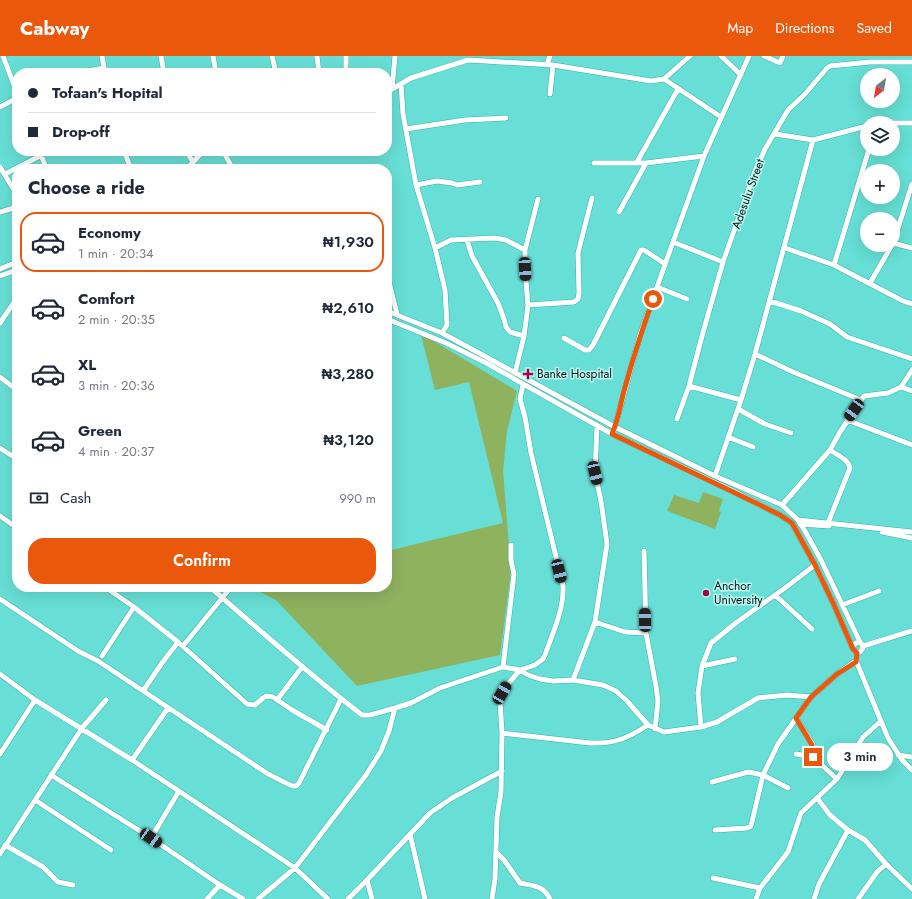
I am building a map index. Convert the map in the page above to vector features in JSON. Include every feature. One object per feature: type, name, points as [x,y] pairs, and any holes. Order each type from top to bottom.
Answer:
[{"type":"street","points":[[3,56],[12,80]]},
{"type":"street","points":[[102,56],[104,68]]},
{"type":"street","points":[[161,56],[163,68]]},
{"type":"street","points":[[213,56],[215,68]]},
{"type":"street","points":[[272,56],[275,68]]},
{"type":"street","points":[[317,56],[318,68]]},
{"type":"street","points":[[346,56],[346,68]]},
{"type":"street","points":[[392,74],[394,56]]},
{"type":"street","points":[[547,64],[550,56]]},
{"type":"street","points":[[392,90],[412,78],[468,60],[499,58],[547,64],[642,81],[651,81],[664,79],[690,56]]},
{"type":"street","points":[[721,56],[741,75]]},
{"type":"street","points":[[612,434],[638,342],[704,156],[750,56]]},
{"type":"street","points":[[764,56],[780,63],[783,56]]},
{"type":"street","name":"Adesulu Street","points":[[677,419],[689,386],[724,262],[755,171],[788,110],[805,94],[827,68],[870,62],[912,62]]},
{"type":"street","points":[[550,94],[553,65]]},
{"type":"street","points":[[664,79],[721,117]]},
{"type":"street","points":[[401,84],[406,129],[416,185],[435,248],[445,290],[447,325],[442,333]]},
{"type":"street","points":[[637,162],[678,89]]},
{"type":"street","points":[[0,108],[12,101]]},
{"type":"street","points":[[406,129],[464,120],[506,118]]},
{"type":"street","points":[[900,123],[912,123]]},
{"type":"street","points":[[775,134],[813,140],[860,128]]},
{"type":"street","points":[[715,476],[755,354],[785,248],[813,140]]},
{"type":"street","points":[[22,164],[36,156]]},
{"type":"street","points":[[189,156],[193,162],[198,156]]},
{"type":"street","points":[[594,163],[646,163],[704,156]]},
{"type":"street","points":[[834,265],[867,156]]},
{"type":"street","points":[[619,212],[646,163]]},
{"type":"street","points":[[0,166],[12,186]]},
{"type":"street","points":[[5,174],[12,170]]},
{"type":"street","points":[[416,185],[437,181],[452,183],[457,186],[480,182]]},
{"type":"street","points":[[900,224],[911,193],[912,184]]},
{"type":"street","points":[[528,305],[574,302],[578,299],[578,253],[592,198]]},
{"type":"street","points":[[515,373],[524,336],[528,305],[526,300],[525,250],[538,199]]},
{"type":"street","points":[[0,212],[12,208]]},
{"type":"street","points":[[435,248],[451,240],[495,238],[506,240],[525,250]]},
{"type":"street","points":[[467,240],[472,256],[498,304],[506,327],[510,332],[524,336]]},
{"type":"street","points":[[673,242],[724,262]]},
{"type":"street","points":[[900,245],[912,248]]},
{"type":"street","points":[[785,248],[834,265],[903,301],[912,304]]},
{"type":"street","points":[[564,338],[585,350],[589,350],[593,345],[641,250],[644,250],[665,264]]},
{"type":"street","points":[[870,283],[888,252]]},
{"type":"street","points":[[0,269],[12,264]]},
{"type":"street","points":[[0,276],[12,272]]},
{"type":"street","points":[[657,287],[687,299]]},
{"type":"street","points":[[392,294],[397,314]]},
{"type":"street","points":[[770,301],[801,311],[830,324],[847,338],[912,359]]},
{"type":"street","points":[[0,323],[12,304]]},
{"type":"street","points":[[392,312],[442,333],[615,427],[715,476],[782,506],[799,522],[821,560],[862,644],[862,651],[857,653]]},
{"type":"street","points":[[392,321],[446,343],[488,364],[612,434],[735,492],[780,515],[792,523],[815,565],[853,646],[853,649],[857,653],[856,662],[888,738],[898,755],[912,770]]},
{"type":"street","points":[[755,354],[793,372],[861,400]]},
{"type":"street","points":[[782,506],[830,450],[847,420],[865,395],[888,393],[901,387],[912,370]]},
{"type":"street","points":[[0,378],[12,386]]},
{"type":"street","points":[[492,899],[495,879],[497,817],[501,792],[502,771],[500,701],[502,693],[507,685],[520,670],[535,665],[546,655],[560,614],[563,592],[563,586],[531,453],[525,417],[520,399],[523,385]]},
{"type":"street","points":[[689,386],[741,400]]},
{"type":"street","points":[[901,387],[912,391]]},
{"type":"street","points":[[738,409],[766,424],[791,433]]},
{"type":"street","points":[[847,420],[912,445]]},
{"type":"street","points":[[573,680],[595,622],[607,544],[601,501],[595,473],[597,426]]},
{"type":"street","points":[[728,437],[753,446]]},
{"type":"street","points":[[0,448],[12,456]]},
{"type":"street","points":[[828,523],[850,468],[843,458],[830,450]]},
{"type":"street","points":[[0,516],[12,524]]},
{"type":"street","points":[[799,522],[828,523],[912,532]]},
{"type":"street","points":[[799,522],[882,532],[912,538]]},
{"type":"street","points":[[503,667],[514,574],[511,560],[511,546]]},
{"type":"street","points":[[644,551],[646,633],[658,702],[655,729]]},
{"type":"street","points":[[701,727],[698,693],[702,666],[709,646],[815,565]]},
{"type":"street","points":[[842,605],[879,591]]},
{"type":"street","points":[[112,592],[134,607],[183,646],[247,704],[255,705],[266,696],[273,697],[326,730]]},
{"type":"street","points":[[215,592],[302,668],[325,684],[341,699],[364,716],[370,716],[411,703],[440,688],[503,667],[520,670],[528,675],[540,679],[553,681],[573,680],[603,685],[616,692],[648,725],[664,732],[701,727],[717,722],[758,698],[787,695],[811,697]]},
{"type":"street","points":[[183,646],[227,592]]},
{"type":"street","points":[[775,595],[812,629]]},
{"type":"street","points":[[0,599],[78,651],[98,661],[268,774],[294,786],[299,783],[326,730],[332,714],[341,699]]},
{"type":"street","points":[[102,656],[134,607]]},
{"type":"street","points":[[595,622],[625,632],[646,633]]},
{"type":"street","points":[[853,646],[856,643],[862,644],[912,631]]},
{"type":"street","points":[[143,691],[178,642]]},
{"type":"street","points":[[702,666],[735,659]]},
{"type":"street","points":[[715,830],[747,828],[751,826],[763,775],[778,744],[811,697],[837,674],[856,662]]},
{"type":"street","points":[[277,700],[302,668]]},
{"type":"street","points":[[0,674],[35,700],[132,760],[295,868],[328,899]]},
{"type":"street","points":[[0,754],[35,700]]},
{"type":"street","points":[[0,854],[82,728],[106,700]]},
{"type":"street","points":[[132,760],[168,708]]},
{"type":"street","points":[[258,899],[295,868],[366,775],[381,751],[389,731],[395,708]]},
{"type":"street","points":[[796,718],[812,745],[813,757]]},
{"type":"street","points":[[756,899],[760,888],[788,852],[801,813],[837,779],[863,737],[881,721]]},
{"type":"street","points":[[502,733],[604,744],[631,736],[648,725]]},
{"type":"street","points":[[796,754],[813,757],[837,779]]},
{"type":"street","points":[[898,755],[912,757]]},
{"type":"street","points":[[348,899],[430,813],[452,798],[502,771]]},
{"type":"street","points":[[712,782],[748,772],[763,775],[788,788]]},
{"type":"street","points":[[52,775],[243,899]]},
{"type":"street","points":[[151,838],[179,791]]},
{"type":"street","points":[[817,798],[830,815],[848,830],[865,840],[886,864],[912,888]]},
{"type":"street","points":[[35,800],[111,850]]},
{"type":"street","points":[[814,899],[820,884],[848,830]]},
{"type":"street","points":[[410,834],[425,899]]},
{"type":"street","points":[[5,845],[43,867],[58,882],[73,885]]},
{"type":"street","points":[[496,852],[504,860],[520,882],[542,889],[547,892],[550,899]]},
{"type":"street","points":[[858,899],[877,872],[886,864]]},
{"type":"street","points":[[713,878],[760,888]]},
{"type":"street","points":[[367,880],[372,899]]},
{"type":"street","points":[[207,899],[220,885]]},
{"type":"green space","points":[[421,335],[517,391],[507,431],[503,471],[511,571],[500,655],[357,686],[276,600],[260,592],[392,592],[392,550],[503,523],[469,382],[435,390]]},
{"type":"green space","points":[[703,492],[723,499],[719,511],[721,512],[715,529],[667,511],[674,495],[699,503]]},
{"type":"place","name":"Banke Hospital","points":[[528,374]]},
{"type":"place","name":"Anchor University","points":[[706,593]]},
{"type":"route","points":[[653,299],[640,335],[612,434],[735,492],[780,515],[792,523],[815,565],[853,646],[852,647],[857,653],[856,662],[837,674],[811,697],[796,718],[803,727],[812,745],[813,757]]}]
